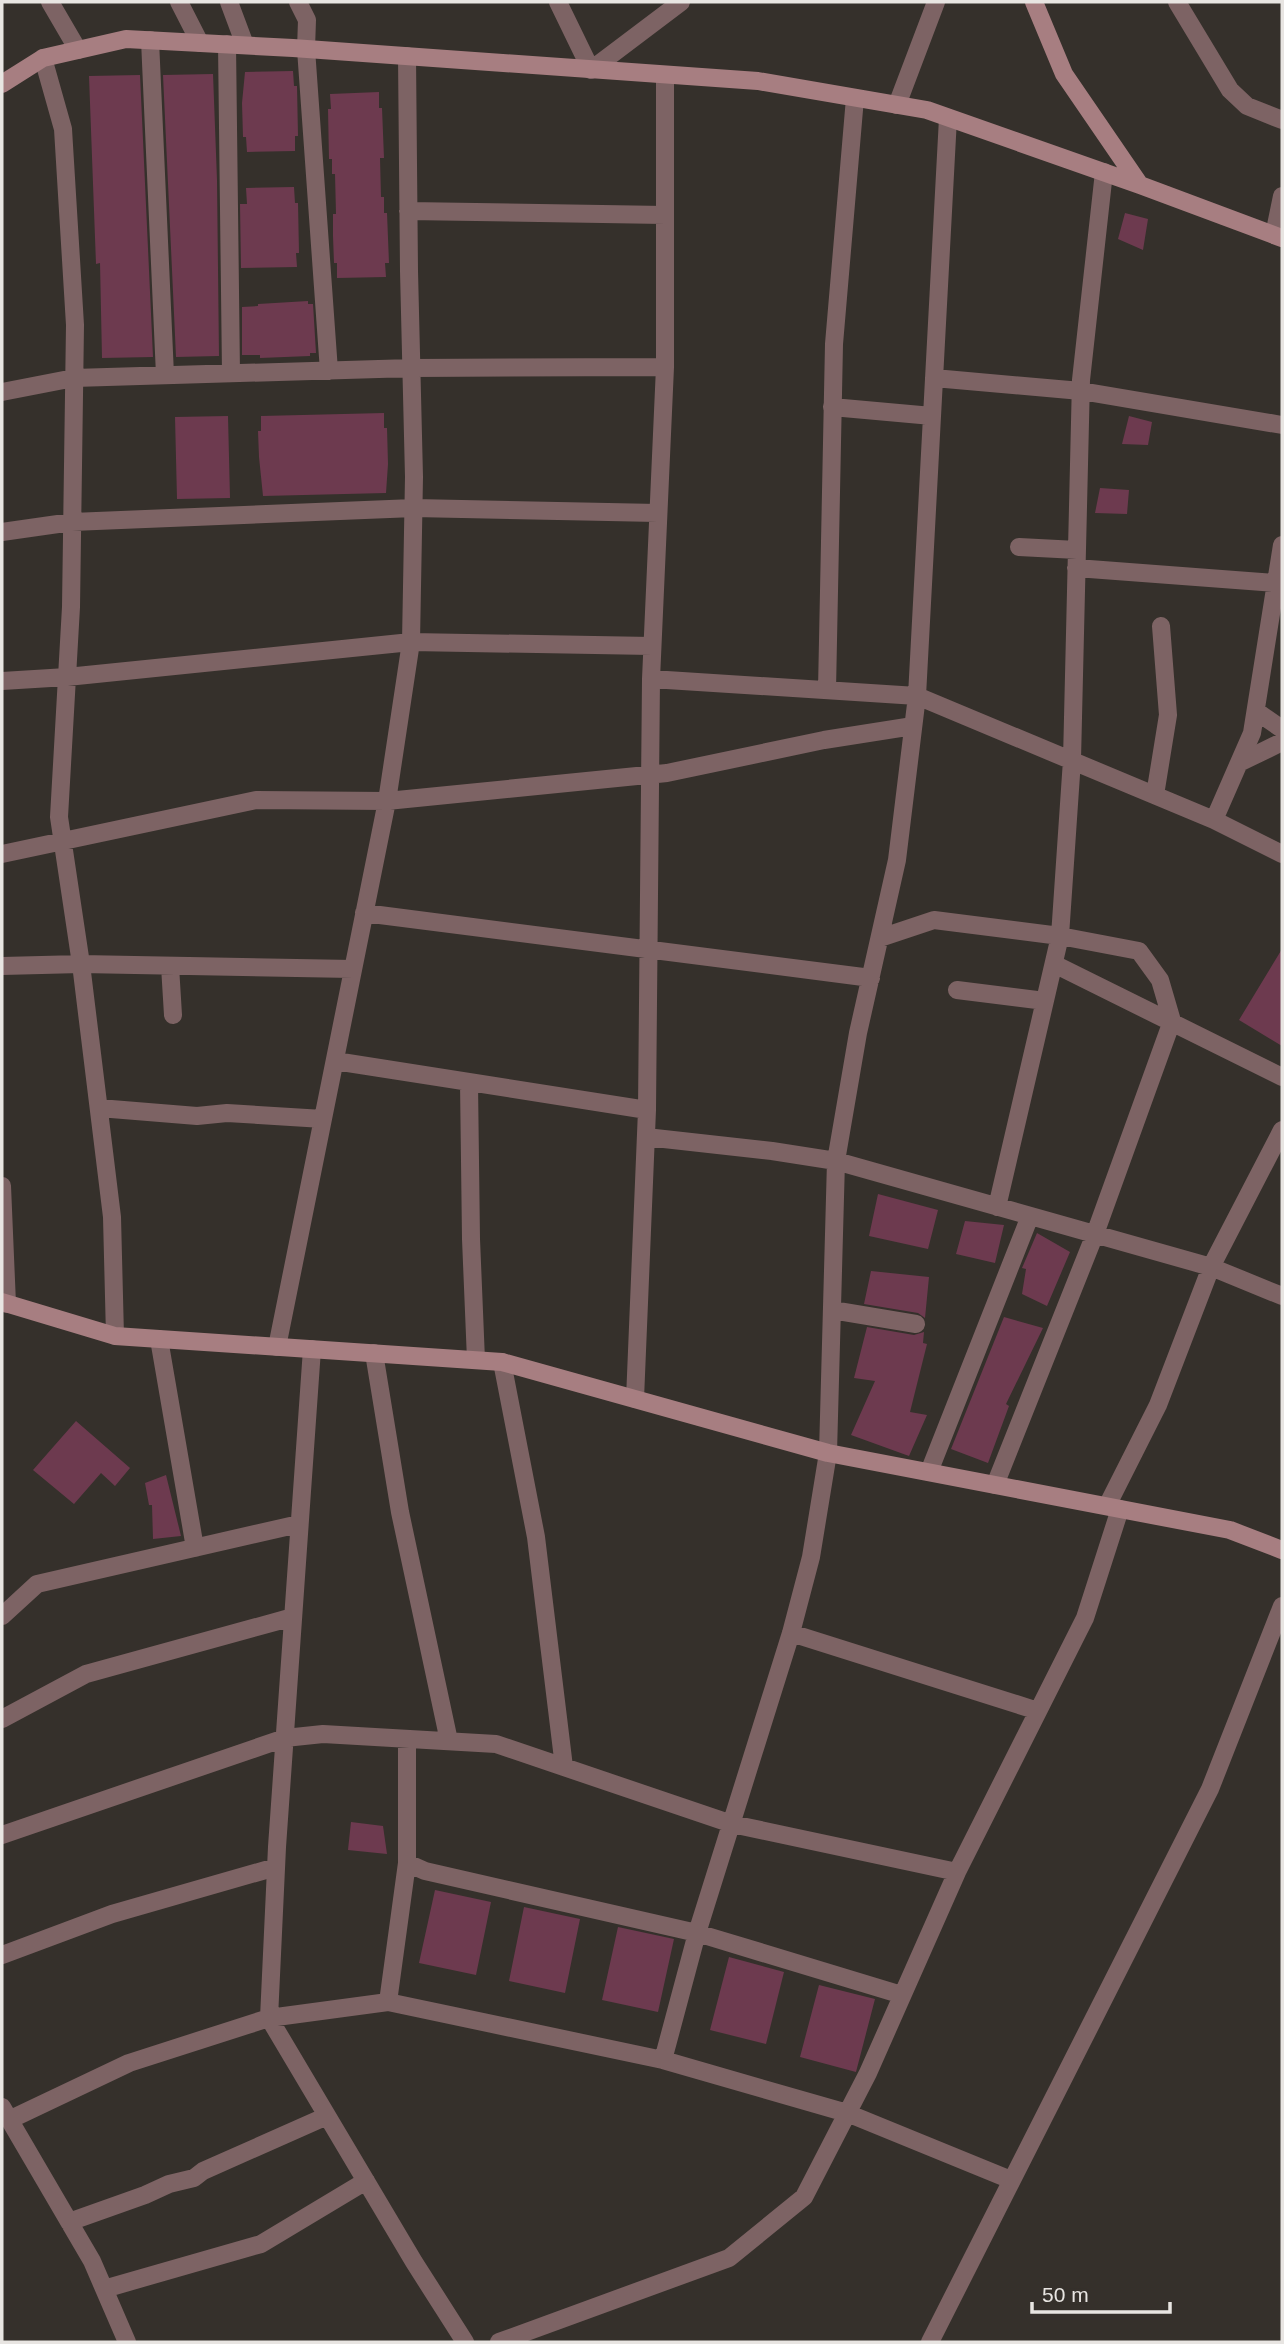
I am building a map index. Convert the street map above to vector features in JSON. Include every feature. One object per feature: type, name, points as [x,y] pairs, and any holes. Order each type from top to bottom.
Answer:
[{"type":"street","points":[[50,2],[78,50]]},
{"type":"street","points":[[179,2],[200,43]]},
{"type":"street","points":[[229,2],[236,45],[231,373]]},
{"type":"street","points":[[298,2],[307,20],[306,48],[329,371]]},
{"type":"street","points":[[558,2],[591,70]]},
{"type":"street","points":[[591,70],[681,2]]},
{"type":"street","points":[[897,105],[936,2]]},
{"type":"street","points":[[1034,2],[1064,74],[1140,185]]},
{"type":"street","points":[[1177,2],[1230,90],[1247,106],[1282,120]]},
{"type":"street","points":[[2,84],[43,58],[126,39],[306,48],[758,82],[927,110],[1278,237],[1282,196]]},
{"type":"street","points":[[150,40],[165,375]]},
{"type":"street","points":[[277,1347],[387,801],[411,642],[414,508],[407,56]]},
{"type":"street","points":[[43,58],[63,129],[75,325],[67,677],[59,817],[81,964],[113,1217],[115,1336]]},
{"type":"street","points":[[635,1399],[648,1111],[651,679],[665,367],[665,75]]},
{"type":"street","points":[[827,690],[834,344],[855,98]]},
{"type":"street","points":[[663,2060],[697,1933],[791,1633],[811,1557],[828,1453],[836,1161],[858,1033],[897,860],[917,696],[948,117]]},
{"type":"street","points":[[997,1207],[1060,936],[1072,760],[1081,391],[1104,172]]},
{"type":"street","points":[[408,211],[665,215]]},
{"type":"street","points":[[2,392],[74,377],[412,368],[665,367]]},
{"type":"street","points":[[934,379],[1081,391],[1282,425]]},
{"type":"street","points":[[832,407],[932,416]]},
{"type":"street","points":[[2,532],[72,523],[414,508],[658,513]]},
{"type":"street","points":[[1214,820],[1252,733],[1282,545]]},
{"type":"street","points":[[1019,547],[1077,559],[1276,583]]},
{"type":"street","points":[[1155,795],[1168,715],[1161,626]]},
{"type":"street","points":[[2,681],[67,677],[411,642],[652,646]]},
{"type":"street","points":[[651,679],[917,696],[1214,820],[1282,854]]},
{"type":"street","points":[[1256,711],[1282,729]]},
{"type":"street","points":[[2,854],[256,800],[387,801],[667,773],[824,740],[914,726]]},
{"type":"street","points":[[1239,763],[1282,742]]},
{"type":"street","points":[[365,914],[871,978]]},
{"type":"street","points":[[880,938],[934,920],[1060,936],[1139,951],[1160,980],[1172,1021],[1095,1234],[995,1485]]},
{"type":"street","points":[[2,966],[81,964],[354,969]]},
{"type":"street","points":[[1054,964],[1282,1077]]},
{"type":"street","points":[[170,966],[173,1015]]},
{"type":"street","points":[[957,990],[1045,1001]]},
{"type":"street","points":[[335,1061],[648,1111]]},
{"type":"street","points":[[469,1083],[476,1360]]},
{"type":"street","points":[[99,1108],[197,1116],[227,1113],[323,1119]]},
{"type":"street","points":[[499,2342],[729,2258],[804,2197],[847,2113],[957,1872],[1085,1618],[1114,1508],[1158,1405],[1211,1267],[1282,1130]]},
{"type":"street","points":[[646,1137],[836,1161],[1211,1267],[1282,1296]]},
{"type":"street","points":[[2,1186],[5,1303],[115,1336],[502,1362],[828,1453],[1230,1530],[1282,1550]]},
{"type":"street","points":[[929,1472],[1030,1216]]},
{"type":"street","points":[[832,1310],[916,1324]]},
{"type":"street","points":[[159,1339],[195,1548]]},
{"type":"street","points":[[312,1349],[276,1867],[269,2018],[465,2342]]},
{"type":"street","points":[[373,1353],[400,1512],[449,1741]]},
{"type":"street","points":[[502,1362],[536,1538],[564,1767]]},
{"type":"street","points":[[2,1616],[37,1584],[299,1524]]},
{"type":"street","points":[[930,2342],[1210,1789],[1282,1606]]},
{"type":"street","points":[[2,1719],[86,1674],[293,1617]]},
{"type":"street","points":[[791,1633],[1038,1711]]},
{"type":"street","points":[[2,1835],[285,1738],[323,1734],[496,1744],[732,1824],[957,1872]]},
{"type":"street","points":[[388,2003],[407,1863],[407,1739]]},
{"type":"street","points":[[407,1863],[425,1871],[697,1933],[902,1995]]},
{"type":"street","points":[[2,1955],[112,1914],[276,1867]]},
{"type":"street","points":[[127,2342],[92,2260],[5,2114],[129,2063],[269,2018],[388,2003],[663,2060],[847,2113],[1012,2180]]},
{"type":"street","points":[[69,2222],[169,2184],[194,2178],[203,2171],[327,2116]]},
{"type":"street","points":[[104,2289],[261,2244],[366,2182]]},
{"type":"building","points":[[293,71],[294,86],[297,86],[298,136],[295,136],[295,151],[247,152],[246,137],[243,137],[242,103],[245,72]]},
{"type":"building","points":[[213,74],[219,356],[176,357],[163,75]]},
{"type":"building","points":[[140,75],[153,357],[102,358],[100,263],[96,264],[89,76]]},
{"type":"building","points":[[379,92],[384,158],[380,158],[381,197],[384,197],[384,213],[387,213],[389,263],[385,263],[386,277],[337,278],[333,236],[333,214],[336,214],[335,174],[332,174],[332,159],[329,159],[330,94]]},
{"type":"building","points":[[294,187],[295,203],[298,203],[297,267],[241,268],[240,204],[247,204],[246,188]]},
{"type":"building","points":[[1125,213],[1148,219],[1143,250],[1118,239]]},
{"type":"building","points":[[308,301],[308,304],[313,304],[316,353],[310,353],[310,356],[260,358],[260,355],[242,355],[242,307]]},
{"type":"building","points":[[384,413],[388,464],[386,493],[263,496],[258,431],[261,431],[261,416]]},
{"type":"building","points":[[228,416],[230,498],[177,499],[175,417]]},
{"type":"building","points":[[1129,416],[1152,422],[1148,445],[1122,444]]},
{"type":"building","points":[[1100,488],[1129,490],[1127,514],[1095,513]]},
{"type":"building","points":[[1282,949],[1282,1046],[1239,1020]]},
{"type":"building","points":[[878,1194],[938,1210],[928,1249],[869,1236]]},
{"type":"building","points":[[965,1221],[1004,1225],[995,1263],[956,1254]]},
{"type":"building","points":[[1037,1233],[1070,1252],[1047,1306],[1022,1294],[1026,1269],[1022,1268]]},
{"type":"building","points":[[871,1271],[929,1277],[925,1318],[918,1313],[864,1304]]},
{"type":"building","points":[[1004,1317],[1043,1328],[1006,1404],[1009,1406],[988,1463],[951,1449]]},
{"type":"building","points":[[867,1327],[914,1335],[924,1332],[923,1343],[927,1344],[910,1412],[927,1415],[909,1456],[851,1435],[875,1381],[854,1378]]},
{"type":"building","points":[[76,1421],[130,1468],[115,1486],[101,1473],[74,1504],[33,1470]]},
{"type":"building","points":[[166,1475],[181,1536],[153,1539],[152,1505],[149,1505],[145,1483]]},
{"type":"building","points":[[351,1822],[383,1826],[387,1854],[348,1850]]},
{"type":"building","points":[[435,1890],[491,1902],[476,1975],[419,1963]]},
{"type":"building","points":[[524,1907],[580,1919],[565,1993],[509,1981]]},
{"type":"building","points":[[618,1927],[674,1939],[658,2012],[602,2000]]},
{"type":"building","points":[[729,1957],[784,1972],[766,2044],[710,2030]]},
{"type":"building","points":[[819,1985],[875,1999],[856,2072],[800,2057]]}]
